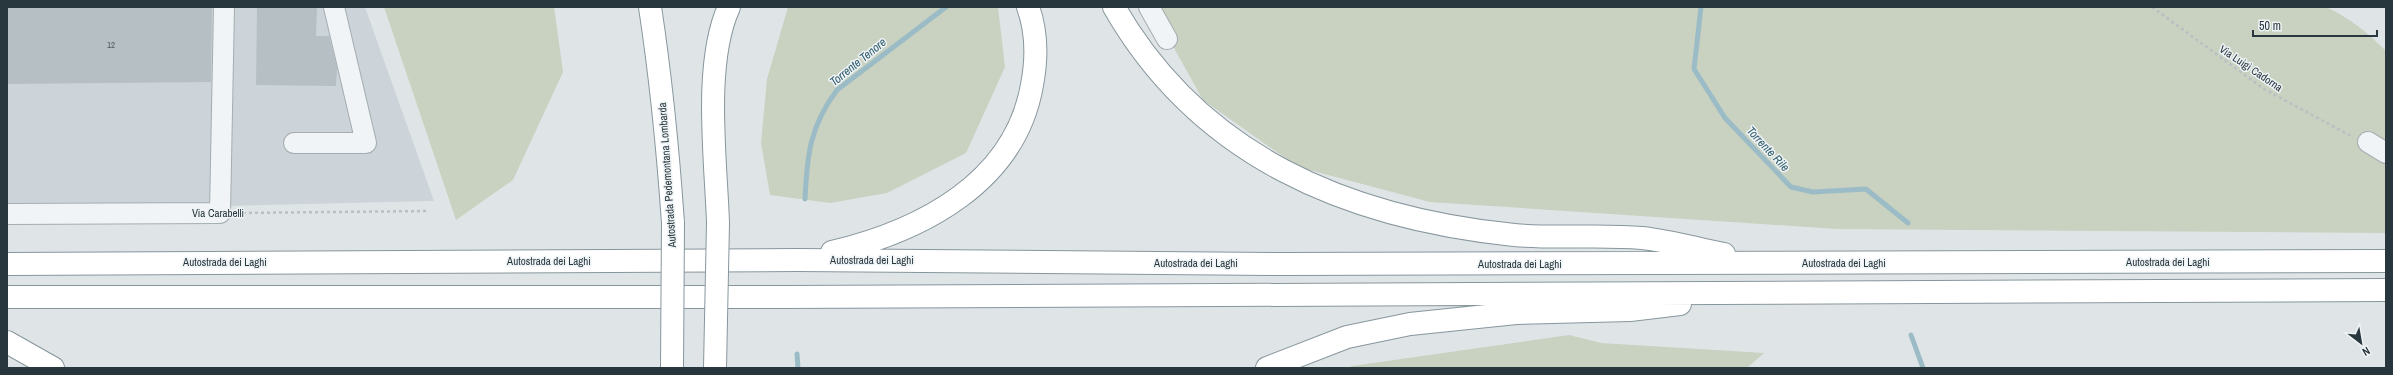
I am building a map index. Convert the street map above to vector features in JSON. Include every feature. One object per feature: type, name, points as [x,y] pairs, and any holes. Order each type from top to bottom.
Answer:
[{"type":"highway","name":"Autostrada Pedemontana Lombarda","points":[[650,7],[666,134],[673,223],[672,368]]},
{"type":"highway","points":[[715,368],[718,223],[714,121],[716,66],[724,19],[730,7]]},
{"type":"highway","points":[[798,260],[866,244],[916,224],[957,200],[989,173],[1011,144],[1029,103],[1036,64],[1034,23],[1028,7]]},
{"type":"highway","points":[[1114,7],[1133,38],[1156,67],[1185,99],[1211,123],[1248,151],[1316,188],[1383,211],[1444,225],[1515,235],[1643,238],[1775,264]]},
{"type":"highway","name":"Autostrada dei Laghi","points":[[7,264],[798,260],[1277,264],[1775,264],[2386,261]]},
{"type":"highway","points":[[7,297],[785,297],[2386,290]]},
{"type":"highway","points":[[1267,368],[1347,337],[1410,324],[1516,313],[1630,310],[1774,292]]},
{"type":"highway","points":[[7,342],[53,368]]},
{"type":"street","points":[[220,213],[224,7]]},
{"type":"street","points":[[294,143],[366,143],[334,7]]},
{"type":"street","points":[[1148,7],[1168,39]]},
{"type":"street","points":[[2368,142],[2386,153]]},
{"type":"street","name":"Via Carabelli","points":[[7,214],[220,213]]},
{"type":"path","name":"Via Luigi Cadorna","points":[[2152,7],[2264,89],[2350,136],[2368,142]]},
{"type":"path","name":"Via Carabelli","points":[[220,213],[428,211]]},
{"type":"shaded area","points":[[7,7],[365,7],[434,201],[7,211]]},
{"type":"green space","points":[[384,7],[554,7],[563,72],[513,180],[456,220]]},
{"type":"green space","points":[[788,7],[998,7],[1005,67],[966,153],[887,193],[830,203],[770,195],[761,143],[767,79]]},
{"type":"green space","points":[[1151,7],[2326,7],[2358,26],[2386,51],[2386,233],[1837,229],[1430,202],[1298,167],[1203,100]]},
{"type":"green space","points":[[1569,335],[1601,343],[1764,353],[1747,368],[1348,368],[1352,366]]},
{"type":"building","points":[[7,7],[212,7],[211,82],[7,84]]},
{"type":"building","points":[[257,7],[317,7],[316,36],[329,36],[337,68],[336,86],[256,85]]},
{"type":"waterway","name":"Torrente Tenore","points":[[805,199],[807,168],[812,142],[821,116],[837,90],[946,7]]},
{"type":"waterway","name":"Torrente Rile","points":[[1701,7],[1694,69],[1725,118],[1791,187],[1813,192],[1866,189],[1908,223]]},
{"type":"waterway","name":"Torrente Rile","points":[[1911,335],[1923,368]]},
{"type":"waterway","name":"Torrente Tenore","points":[[797,354],[798,368]]}]
